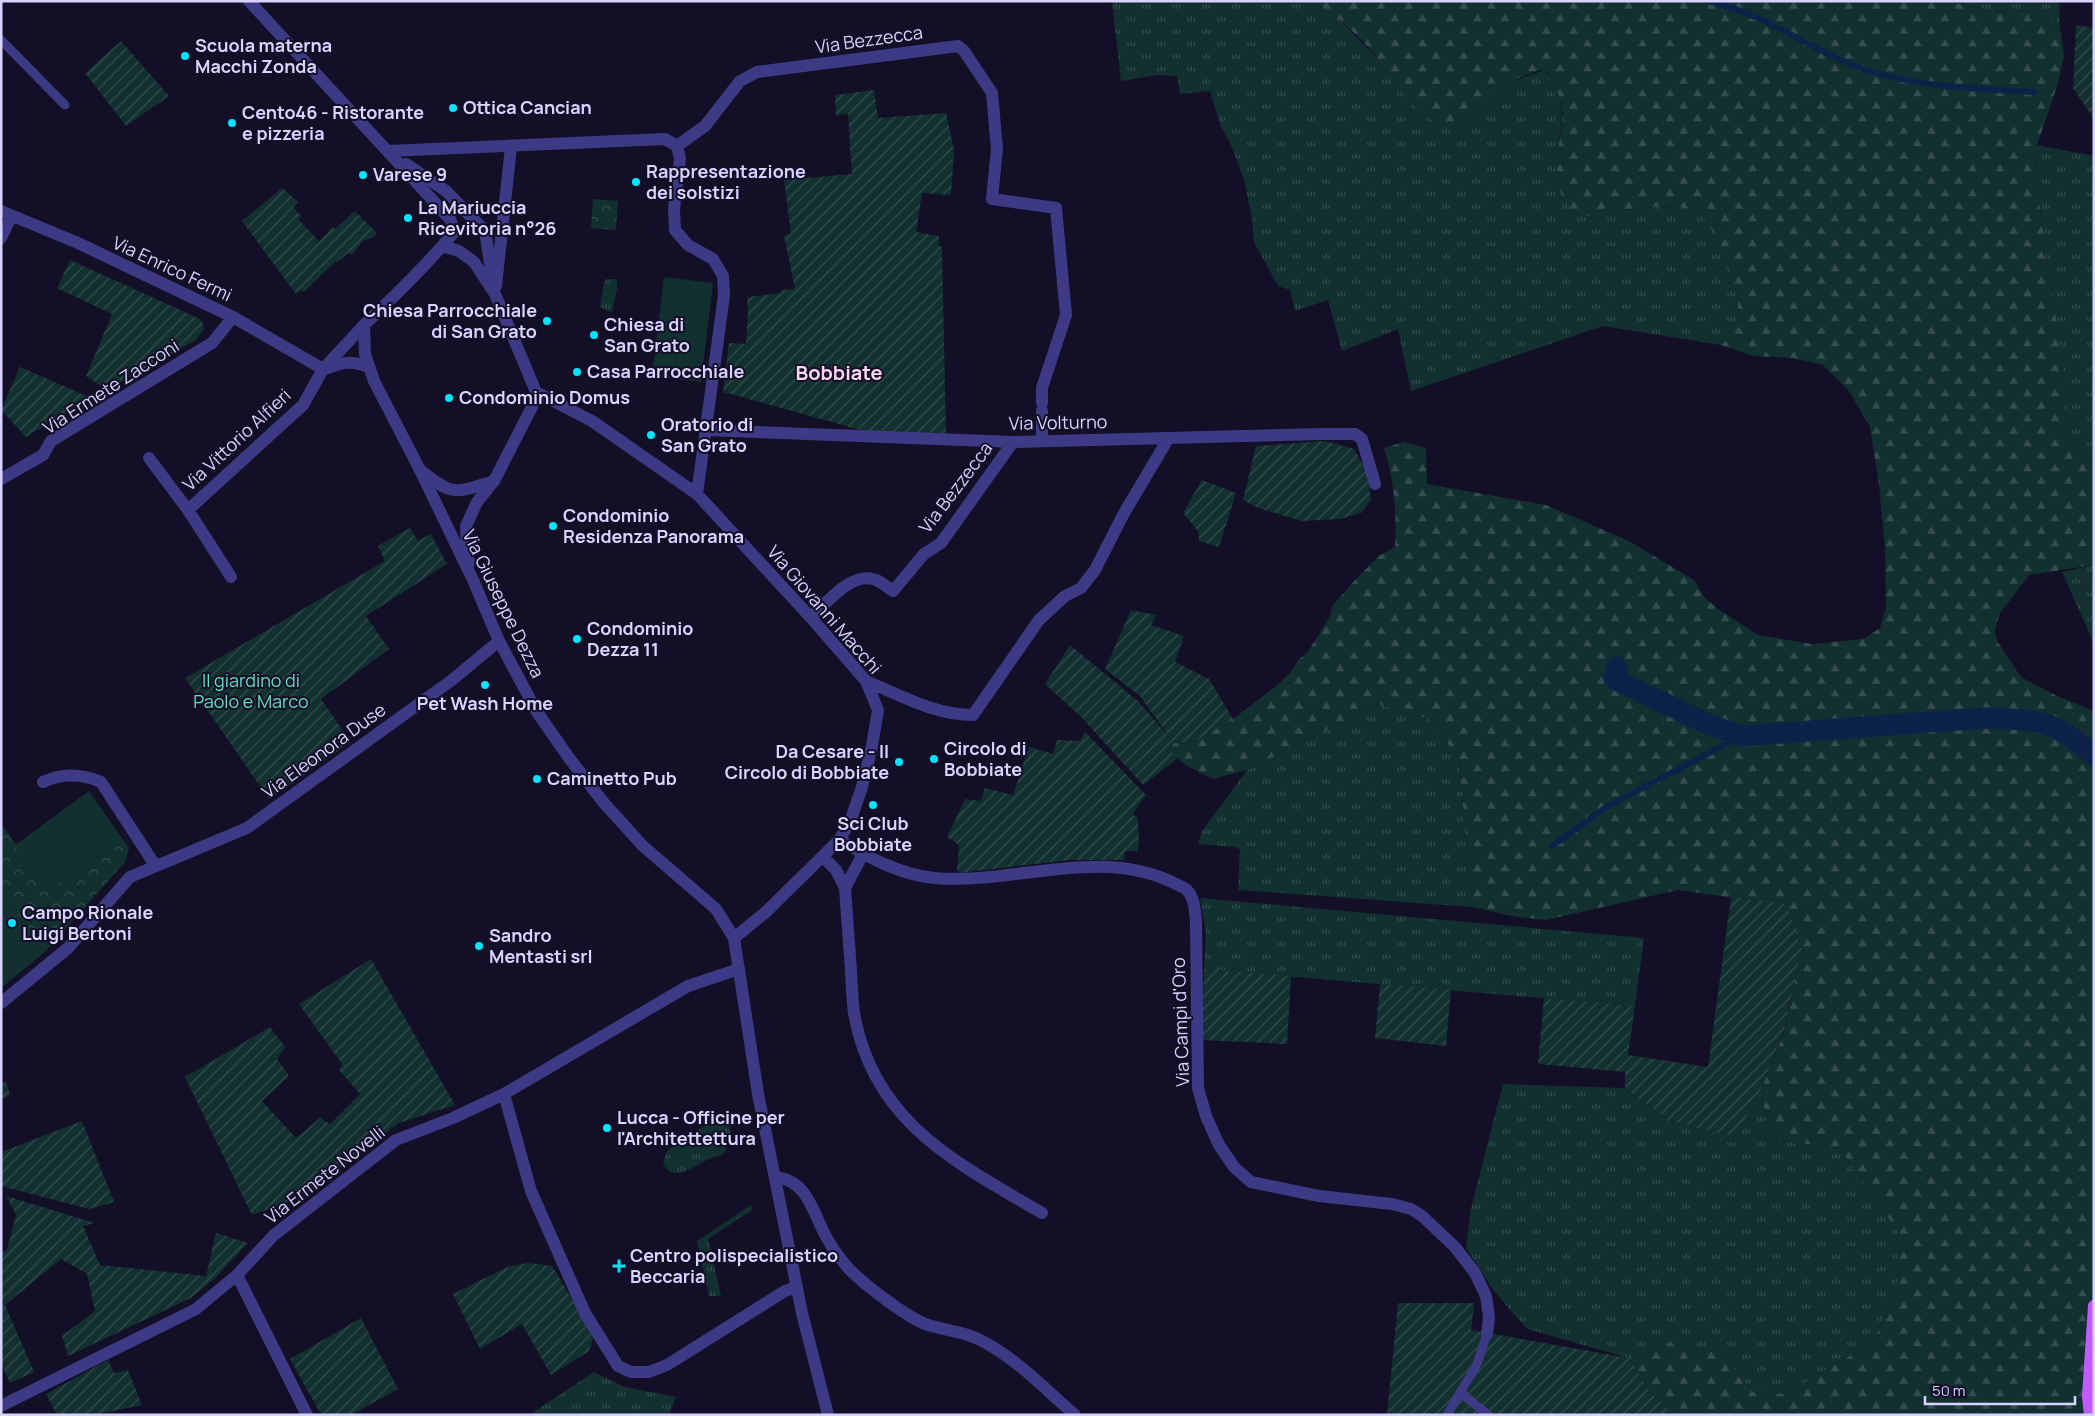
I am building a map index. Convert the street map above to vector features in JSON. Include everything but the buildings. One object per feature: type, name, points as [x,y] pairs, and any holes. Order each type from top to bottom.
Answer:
[{"type":"main road","points":[[2090,1415],[2088,1396],[2094,1306]]},
{"type":"street","points":[[249,1],[369,133],[450,218],[455,231],[407,285],[364,325]]},
{"type":"street","name":"Via Bezzecca","points":[[677,146],[705,126],[740,81],[757,72],[958,46],[964,50],[992,93],[997,149],[992,200],[1056,208],[1066,314],[1042,388],[1042,440]]},
{"type":"street","points":[[388,151],[664,139],[677,146],[680,158],[674,209],[675,230],[688,245],[713,259],[723,276],[724,295],[697,494]]},
{"type":"street","points":[[495,294],[511,147]]},
{"type":"street","points":[[388,151],[446,191],[485,231],[495,294]]},
{"type":"street","points":[[1,238],[6,214]]},
{"type":"street","name":"Via Enrico Fermi","points":[[6,214],[78,243],[233,317],[323,369]]},
{"type":"street","points":[[442,246],[459,251],[474,262],[495,294],[536,392],[532,407],[494,481],[477,502],[466,526],[467,552],[473,580]]},
{"type":"street","name":"Via Ermete Zacconi","points":[[1,479],[43,455],[51,441],[212,343],[233,317]]},
{"type":"street","name":"Via Giuseppe Dezza","points":[[364,325],[365,354],[374,381],[420,470],[500,641],[537,712],[569,758],[604,803],[643,846],[716,909],[734,938],[739,969]]},
{"type":"street","name":"Via Vittorio Alfieri","points":[[188,510],[303,405],[323,369],[364,325]]},
{"type":"street","points":[[323,369],[340,363],[355,362],[369,367]]},
{"type":"street","name":"Via Giovanni Macchi","points":[[536,392],[592,421],[697,494],[811,617],[866,681],[878,710],[874,737],[860,795],[852,819],[840,839],[766,912],[734,938]]},
{"type":"street","name":"Via Volturno","points":[[707,430],[1013,442],[1355,434],[1362,439],[1375,484]]},
{"type":"street","points":[[866,681],[929,707],[956,715],[972,715],[1039,620],[1065,596],[1081,588],[1096,570],[1123,515],[1168,439]]},
{"type":"street","name":"Via Bezzecca","points":[[811,617],[848,584],[862,578],[876,580],[893,591],[924,554],[941,543],[1013,442]]},
{"type":"street","name":"Via Vittorio Alfieri","points":[[149,458],[188,510],[231,577]]},
{"type":"street","points":[[420,470],[449,491],[464,490],[494,481]]},
{"type":"street","name":"Via Eleonora Duse","points":[[1,1003],[68,948],[130,877],[247,828],[452,680],[500,641]]},
{"type":"street","points":[[43,782],[55,776],[74,775],[90,777],[101,782],[156,865]]},
{"type":"street","name":"Via Campi d'Oro","points":[[840,839],[863,854],[899,869],[931,878],[961,880],[1100,866],[1151,872],[1186,889],[1194,902],[1196,922],[1198,1088],[1206,1116],[1219,1145],[1229,1160],[1251,1182],[1319,1196],[1392,1204],[1411,1209],[1422,1216],[1455,1247],[1475,1273],[1486,1296],[1489,1317],[1487,1334]]},
{"type":"street","points":[[845,888],[863,854]]},
{"type":"street","points":[[823,857],[836,870],[845,888],[854,1013],[866,1056],[887,1097],[919,1133],[955,1162],[1042,1213]]},
{"type":"street","points":[[739,969],[758,1094],[774,1177],[797,1287],[828,1415]]},
{"type":"street","name":"Via Ermete Novelli","points":[[1,1406],[196,1309],[237,1275],[274,1235],[396,1140],[453,1118],[504,1094],[688,986],[739,969]]},
{"type":"street","points":[[504,1094],[534,1198],[585,1313],[618,1366],[632,1372],[649,1372],[667,1365],[785,1291],[797,1287]]},
{"type":"street","points":[[774,1177],[788,1180],[800,1187],[809,1200],[828,1240],[838,1255],[868,1287],[926,1324],[975,1337],[1009,1357],[1075,1415]]},
{"type":"street","points":[[237,1275],[307,1415]]},
{"type":"lane","points":[[1,40],[66,105]]},
{"type":"lane","points":[[1447,1415],[1477,1364],[1487,1334]]},
{"type":"lane","points":[[1460,1392],[1488,1415]]},
{"type":"green space","points":[[1112,1],[1315,1],[1334,14],[1374,55],[1400,89],[1500,91],[1508,83],[1544,70],[1553,80],[1561,103],[1561,128],[1557,166],[1592,216],[1644,208],[1673,207],[1695,211],[1705,219],[1722,247],[1734,283],[1739,317],[1735,334],[1721,345],[1603,326],[1411,391],[1398,329],[1342,351],[1328,300],[1295,311],[1290,290],[1278,286],[1254,242],[1252,219],[1244,180],[1231,145],[1220,124],[1210,91],[1180,94],[1177,76],[1158,75],[1121,81]]},
{"type":"green space","points":[[1315,1],[1949,1],[1992,12],[2036,10],[2044,12],[2061,31],[2064,56],[2058,83],[2037,145],[2036,175],[2045,251],[2063,362],[2067,413],[2065,436],[2094,466],[2094,565],[2029,575],[2000,613],[1995,629],[1997,641],[2021,677],[2057,696],[2094,711],[2094,1415],[1675,1415],[1651,1393],[1629,1358],[1647,1354],[1668,1342],[1720,1353],[1753,1392],[1785,1394],[1872,1343],[1897,1291],[1898,1232],[1840,1149],[1773,1139],[1760,1092],[1784,1032],[1802,949],[1786,905],[1678,890],[1546,920],[1512,916],[1472,907],[1459,759],[1430,719],[1378,704],[1247,770],[1212,779],[1184,764],[1168,750],[1174,743],[1195,741],[1233,719],[1275,687],[1290,673],[1298,660],[1308,652],[1330,616],[1332,606],[1379,556],[1395,547],[1396,521],[1394,496],[1384,448],[1404,442],[1426,448],[1427,484],[1546,505],[1629,541],[1694,580],[1705,598],[1718,609],[1758,635],[1813,644],[1863,639],[1880,628],[1886,608],[1885,550],[1879,485],[1870,427],[1849,391],[1823,365],[1793,358],[1753,356],[1721,345],[1728,340],[1738,326],[1737,300],[1723,251],[1702,217],[1686,208],[1666,206],[1595,216],[1585,216],[1576,212],[1566,202],[1560,190],[1557,177],[1562,106],[1556,87],[1548,73],[1544,70],[1537,71],[1515,80],[1501,89],[1469,119],[1451,127],[1441,125],[1427,117],[1412,104],[1361,39]]},
{"type":"green space","points":[[1951,1],[2059,1],[2060,30],[2036,10],[1992,12]]},
{"type":"green space","points":[[2076,25],[2094,28],[2094,119],[2073,88]]},
{"type":"green space","points":[[121,41],[169,96],[126,126],[85,73]]},
{"type":"green space","points":[[874,90],[878,118],[946,113],[954,150],[951,195],[922,193],[916,232],[939,236],[939,246],[942,247],[946,434],[864,431],[723,392],[729,343],[746,344],[747,297],[781,293],[781,290],[795,289],[784,236],[791,233],[784,180],[852,174],[848,114],[836,115],[835,95]]},
{"type":"green space","points":[[2037,145],[2094,156],[2094,466],[2065,436],[2053,301],[2036,175]]},
{"type":"green space","points":[[282,188],[298,202],[293,207],[301,216],[298,219],[319,241],[333,227],[335,229],[355,211],[377,233],[372,238],[364,240],[352,255],[348,253],[336,261],[304,292],[301,290],[296,294],[242,221]]},
{"type":"green space","points":[[593,199],[618,201],[616,230],[591,228]]},
{"type":"green space","points":[[70,260],[200,319],[204,329],[196,340],[107,390],[86,376],[112,314],[57,288]]},
{"type":"green space","points":[[664,277],[713,283],[701,382],[652,376]]},
{"type":"green space","points":[[607,279],[617,279],[612,313],[600,307],[604,282]]},
{"type":"green space","points":[[20,367],[91,398],[26,437],[1,410]]},
{"type":"green space","points":[[1325,441],[1354,449],[1367,472],[1371,500],[1361,513],[1340,519],[1302,521],[1258,508],[1243,500],[1256,446]]},
{"type":"green space","points":[[1202,480],[1236,493],[1219,547],[1199,541],[1198,531],[1183,513]]},
{"type":"green space","name":"Il giardino di Paolo e Marco","points":[[410,528],[418,541],[431,534],[447,564],[366,616],[389,649],[321,699],[351,742],[269,799],[185,678],[385,561],[378,546]]},
{"type":"green space","points":[[2094,565],[2094,644],[2062,572]]},
{"type":"green space","points":[[1131,610],[1156,615],[1151,625],[1184,636],[1175,662],[1209,679],[1233,719],[1195,741],[1174,743],[1168,750],[1178,758],[1143,785],[1081,717],[1045,684],[1070,645],[1138,701],[1169,737],[1140,696],[1105,669]]},
{"type":"green space","points":[[1378,704],[1430,719],[1459,759],[1472,907],[1238,890],[1240,850],[1236,847],[1198,844],[1202,831],[1247,770]]},
{"type":"green space","points":[[1085,732],[1146,795],[1132,814],[1138,818],[1139,843],[1137,851],[1125,851],[1124,860],[1069,860],[959,873],[957,870],[959,845],[947,837],[965,799],[981,801],[985,788],[1013,795],[1029,747],[1053,754],[1057,740],[1080,741]]},
{"type":"green space","points":[[89,791],[122,838],[48,891],[15,845]]},
{"type":"green space","points":[[1,823],[48,891],[122,838],[129,848],[126,861],[45,952],[1,894]]},
{"type":"green space","name":"Campo Rionale Luigi Bertoni","points":[[1,894],[45,952],[1,988]]},
{"type":"green space","points":[[1731,897],[1786,904],[1802,949],[1784,1030],[1760,1092],[1735,1137],[1672,1122],[1625,1089],[1625,1072],[1538,1064],[1544,998],[1635,1006],[1628,1055],[1708,1067]]},
{"type":"green space","points":[[1200,898],[1644,938],[1635,1006],[1204,969],[1206,932]]},
{"type":"green space","points":[[371,959],[455,1105],[399,1123],[308,1193],[298,1199],[252,1215],[185,1077],[270,1027],[285,1047],[277,1059],[289,1076],[262,1101],[296,1138],[320,1118],[330,1124],[360,1094],[339,1070],[342,1064],[299,1004]]},
{"type":"green space","points":[[1204,969],[1291,976],[1287,1044],[1201,1040]]},
{"type":"green space","points":[[1380,984],[1451,990],[1446,1046],[1375,1038]]},
{"type":"green space","points":[[6,1082],[10,1095],[1,1100],[1,1084]]},
{"type":"green space","points":[[1503,1084],[1623,1088],[1672,1122],[1734,1137],[1760,1092],[1773,1139],[1840,1149],[1898,1232],[1897,1291],[1872,1343],[1785,1394],[1753,1392],[1720,1353],[1668,1342],[1647,1354],[1629,1358],[1527,1329],[1494,1291],[1466,1248],[1471,1208]]},
{"type":"green space","points":[[717,1117],[727,1117],[730,1128],[729,1142],[721,1156],[706,1160],[681,1172],[674,1173],[668,1170],[663,1163],[667,1151]]},
{"type":"green space","points":[[82,1121],[114,1202],[89,1209],[1,1186],[1,1152]]},
{"type":"green space","points":[[6,1196],[95,1223],[83,1226],[100,1265],[206,1276],[216,1233],[248,1243],[215,1278],[191,1298],[68,1356],[62,1336],[95,1311],[87,1274],[61,1259],[5,1305],[34,1372],[10,1383],[1,1364],[1,1252],[7,1250],[16,1215]]},
{"type":"green space","points":[[751,1205],[752,1210],[708,1239],[721,1296],[709,1296],[697,1241]]},
{"type":"green space","points":[[528,1263],[552,1266],[594,1335],[589,1351],[551,1375],[522,1324],[480,1349],[453,1294],[507,1267]]},
{"type":"green space","points":[[1398,1303],[1474,1303],[1471,1330],[1629,1358],[1651,1393],[1675,1415],[1387,1415]]},
{"type":"green space","points":[[361,1318],[398,1389],[351,1415],[321,1415],[290,1359]]},
{"type":"green space","points":[[108,1360],[114,1373],[128,1370],[142,1405],[94,1415],[57,1415],[46,1394]]},
{"type":"green space","points":[[594,1372],[625,1387],[676,1397],[669,1415],[529,1415]]},
{"type":"waterway","points":[[1708,1],[1763,20],[1832,56],[1872,72],[1941,86],[2034,92]]},
{"type":"waterway","points":[[1617,667],[1614,679],[1706,723],[1741,736],[1984,718],[2009,719],[2026,720],[2051,726],[2068,735],[2094,755]]},
{"type":"waterway","points":[[1552,846],[1608,806],[1741,736]]},
{"type":"place","name":"Scuola materna Macchi Zonda","points":[[185,56]]},
{"type":"place","name":"Ottica Cancian","points":[[453,108]]},
{"type":"place","name":"Cento46 - Ristorante e pizzeria","points":[[232,123]]},
{"type":"place","name":"Varese 9","points":[[363,175]]},
{"type":"place","name":"Rappresentazione dei solstizi","points":[[636,182]]},
{"type":"place","name":"La Mariuccia Ricevitoria n°26","points":[[408,218]]},
{"type":"place","name":"Chiesa Parrocchiale di San Grato","points":[[547,321]]},
{"type":"place","name":"Chiesa di San Grato","points":[[594,335]]},
{"type":"place","name":"Casa Parrocchiale","points":[[577,372]]},
{"type":"place","name":"Condominio Domus","points":[[449,398]]},
{"type":"place","name":"Oratorio di San Grato","points":[[651,435]]},
{"type":"place","name":"Condominio Residenza Panorama","points":[[553,526]]},
{"type":"place","name":"Condominio Dezza 11","points":[[577,639]]},
{"type":"place","name":"Pet Wash Home","points":[[485,685]]},
{"type":"place","name":"Circolo di Bobbiate","points":[[934,759]]},
{"type":"place","name":"Da Cesare - Il Circolo di Bobbiate","points":[[899,762]]},
{"type":"place","name":"Caminetto Pub","points":[[537,779]]},
{"type":"place","name":"Sci Club Bobbiate","points":[[873,805]]},
{"type":"place","name":"Campo Rionale Luigi Bertoni","points":[[12,923]]},
{"type":"place","name":"Sandro Mentasti srl","points":[[479,946]]},
{"type":"place","name":"Lucca - Officine per l'Architettettura","points":[[607,1128]]},
{"type":"place","name":"Centro polispecialistico Beccaria","points":[[619,1266]]},
{"type":"district","name":"Bobbiate","points":[[839,373]]}]
